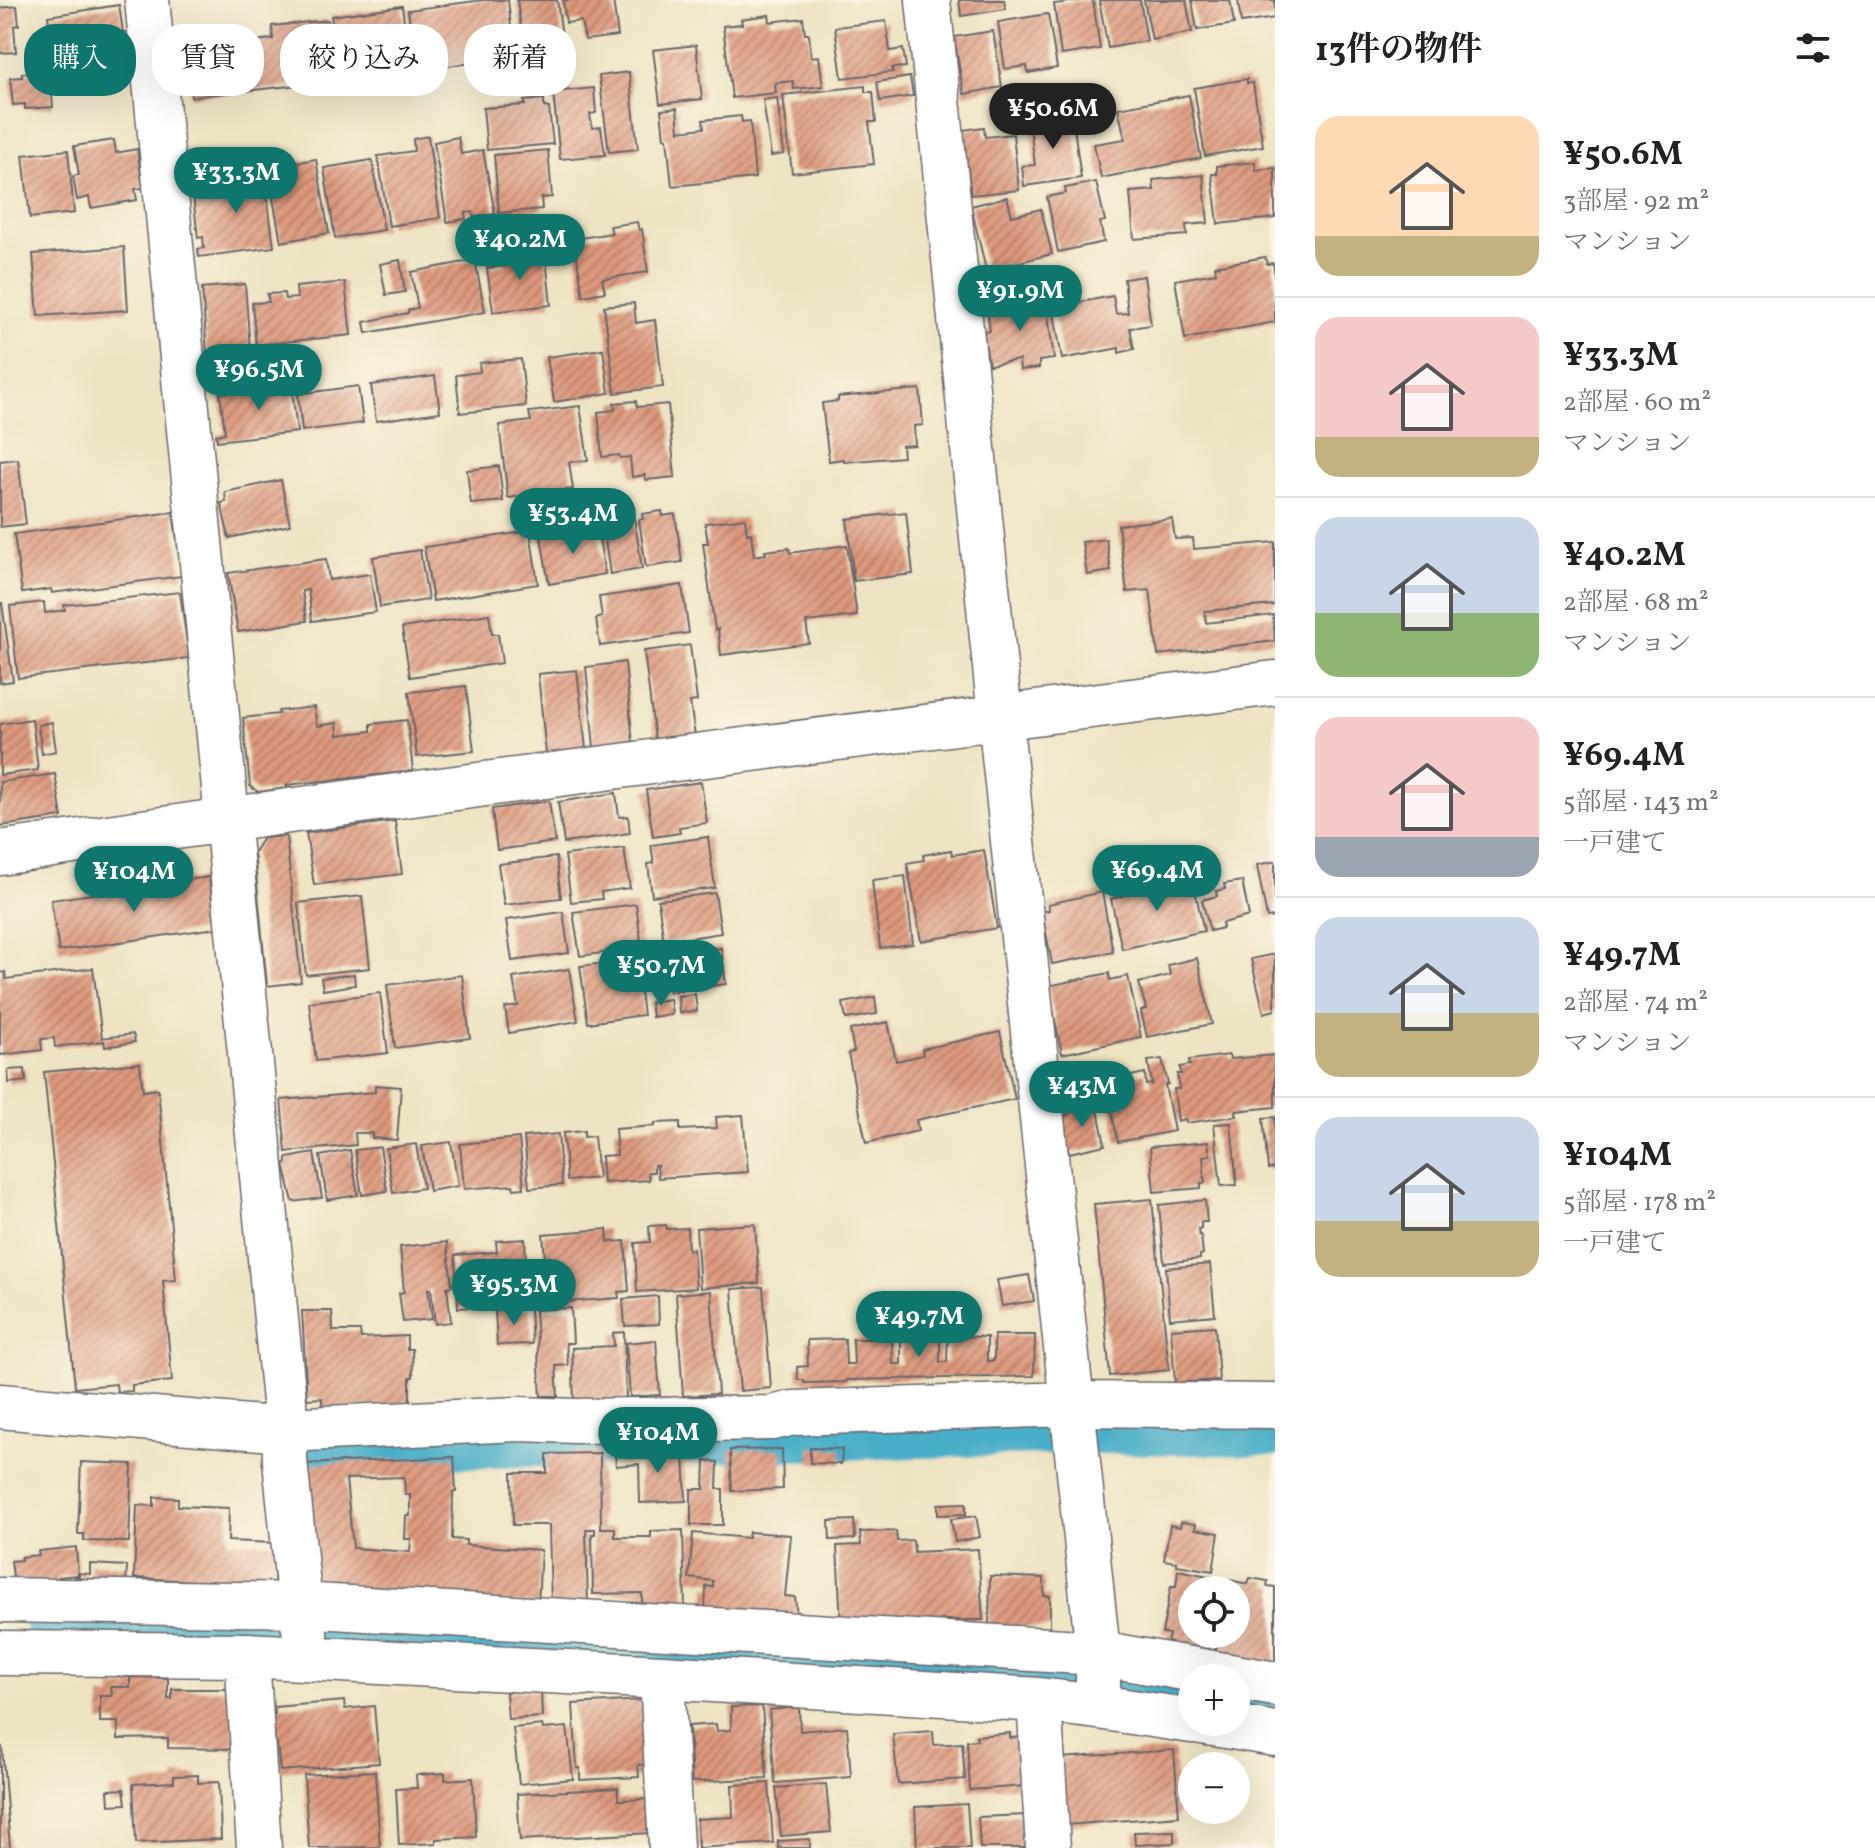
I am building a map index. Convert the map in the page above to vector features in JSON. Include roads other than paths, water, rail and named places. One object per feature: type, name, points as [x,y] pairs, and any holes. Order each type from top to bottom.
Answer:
[{"type":"street","points":[[147,0],[228,818],[285,1430],[285,1461],[305,1632]]},
{"type":"street","points":[[928,0],[1098,1680]]},
{"type":"street","points":[[0,853],[228,818],[1275,683]]},
{"type":"street","points":[[0,1406],[285,1430],[519,1419],[772,1418],[793,1413],[1072,1404],[1275,1406]]},
{"type":"street","points":[[0,1600],[305,1632],[662,1677],[1039,1700],[1098,1680],[1178,1715]]},
{"type":"street","points":[[0,1653],[247,1655],[305,1632],[1098,1680],[1275,1684]]},
{"type":"street","points":[[247,1655],[259,1848]]},
{"type":"street","points":[[662,1677],[671,1848]]},
{"type":"street","points":[[1039,1700],[1048,1848]]},
{"type":"street","points":[[1250,1730],[1275,1734]]},
{"type":"waterway","points":[[1096,1433],[1275,1435]]},
{"type":"waterway","points":[[310,1451],[1050,1434]]},
{"type":"waterway","points":[[45,1622],[393,1635],[846,1663],[1120,1683],[1178,1693]]},
{"type":"waterway","points":[[1250,1705],[1275,1709]]}]
